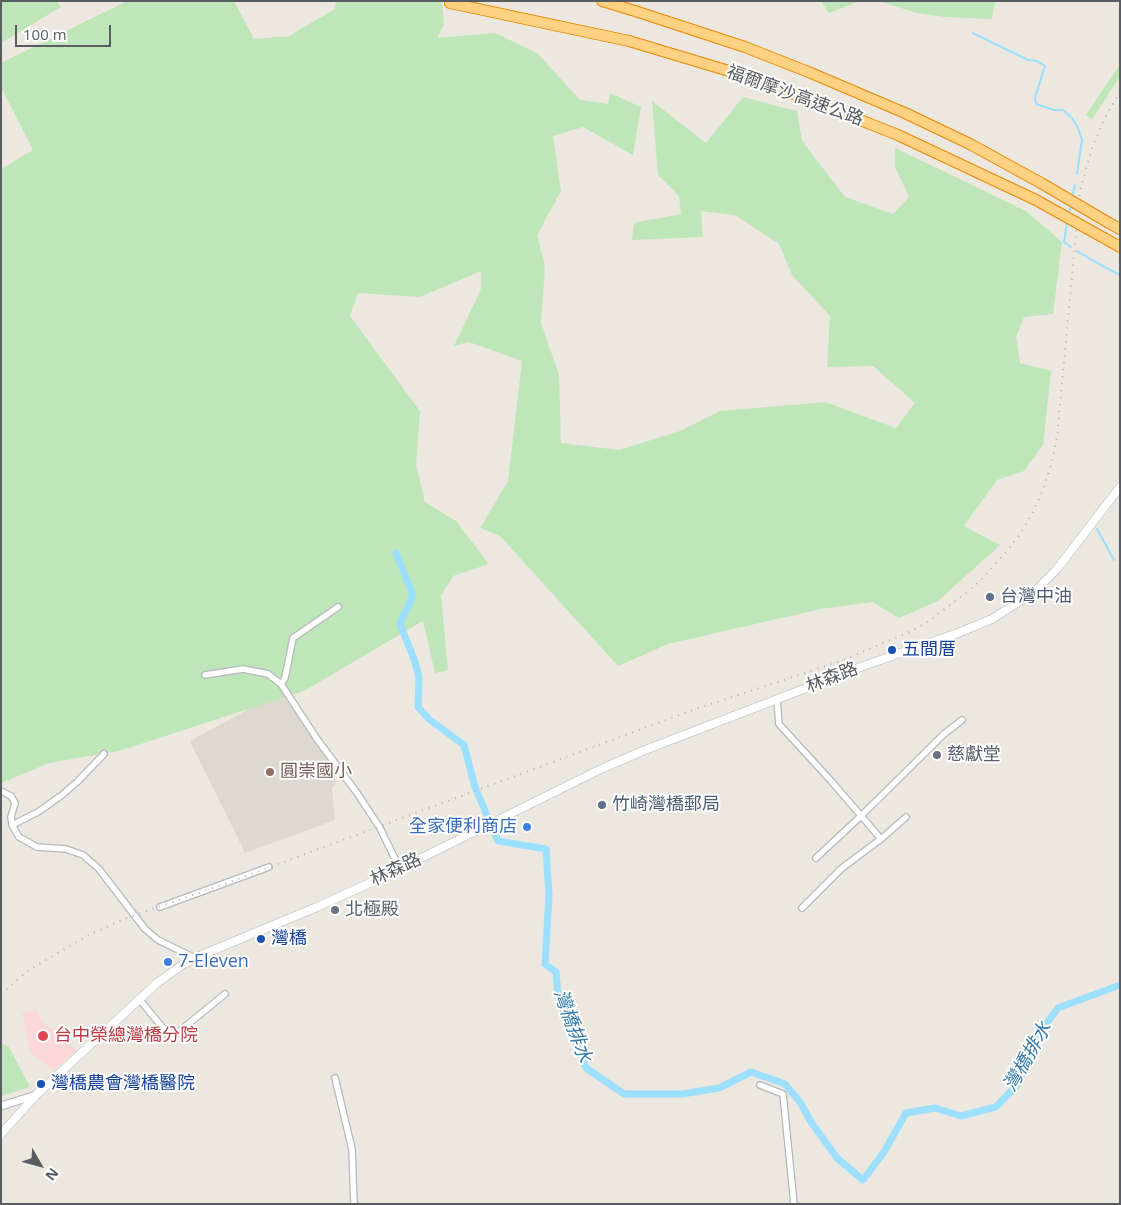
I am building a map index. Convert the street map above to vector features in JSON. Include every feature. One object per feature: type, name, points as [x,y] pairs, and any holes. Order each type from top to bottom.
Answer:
[{"type":"highway","name":"福爾摩沙高速公路","points":[[602,1],[635,10],[726,41],[820,76],[905,113],[970,144],[1120,229]]},
{"type":"highway","name":"福爾摩沙高速公路","points":[[450,2],[628,41],[738,74],[802,97],[898,135],[1036,200],[1120,247]]},
{"type":"main road","name":"林森路","points":[[1,1134],[36,1095],[157,983],[182,965],[400,869],[601,769],[645,750],[992,619],[1034,592],[1057,569],[1120,486]]},
{"type":"street","points":[[281,684],[285,678],[293,638],[338,607]]},
{"type":"street","points":[[205,675],[244,669],[268,674],[281,684],[317,740],[357,793],[380,828],[400,869]]},
{"type":"street","points":[[776,700],[778,724],[832,782],[881,839]]},
{"type":"street","points":[[816,858],[944,734],[962,720]]},
{"type":"street","points":[[12,825],[38,812],[62,795],[104,754]]},
{"type":"street","points":[[1,791],[11,796],[15,803],[10,817],[19,837],[37,847],[66,849],[83,855],[99,869],[145,929],[158,940],[196,958]]},
{"type":"street","points":[[802,908],[842,868],[881,839],[906,817]]},
{"type":"street","points":[[160,908],[270,867]]},
{"type":"street","points":[[140,1000],[171,1038],[225,994]]},
{"type":"street","points":[[335,1078],[352,1149],[354,1204]]},
{"type":"street","points":[[760,1085],[783,1094],[794,1204]]},
{"type":"street","points":[[1,1106],[36,1095]]},
{"type":"shaded area","name":"圓崇國小","points":[[280,692],[331,761],[336,783],[332,788],[335,820],[245,853],[190,741]]},
{"type":"shaded area","name":"台中榮總灣橋分院","points":[[35,1009],[44,1023],[76,1050],[54,1071],[30,1052],[22,1013]]},
{"type":"green space","points":[[1,1],[56,1],[61,7],[1,43]]},
{"type":"green space","points":[[127,1],[234,1],[254,39],[289,36],[335,9],[336,1],[442,1],[444,24],[437,38],[495,33],[537,53],[580,100],[608,104],[610,93],[641,107],[633,155],[583,127],[553,136],[561,191],[537,235],[545,266],[541,323],[559,375],[561,443],[619,450],[680,431],[720,411],[825,402],[896,428],[915,403],[873,366],[827,367],[830,316],[792,275],[779,244],[735,215],[701,211],[703,237],[632,240],[634,223],[681,214],[679,196],[658,175],[652,101],[706,143],[743,97],[797,111],[802,141],[845,197],[893,214],[909,197],[895,167],[895,148],[1026,211],[1062,242],[1053,314],[1024,317],[1016,337],[1020,363],[1051,371],[1043,445],[1024,471],[997,480],[964,526],[1000,545],[938,601],[899,618],[872,602],[821,609],[668,644],[618,666],[500,536],[480,528],[508,481],[522,361],[469,342],[454,346],[481,289],[481,271],[420,297],[358,293],[350,316],[420,411],[416,465],[425,502],[456,521],[489,564],[453,576],[441,596],[448,670],[435,673],[423,621],[304,691],[119,751],[49,763],[1,783],[1,169],[33,150],[1,87],[1,63]]},
{"type":"green space","points":[[821,1],[860,1],[829,13]]},
{"type":"green space","points":[[878,1],[995,1],[992,19],[945,17],[917,13]]},
{"type":"green space","points":[[1120,64],[1120,76],[1092,120],[1086,115]]},
{"type":"green space","points":[[1,1043],[9,1047],[30,1087],[1,1096]]},
{"type":"waterway","points":[[973,33],[1028,60],[1037,61],[1045,66],[1035,98],[1036,104],[1054,110],[1063,110],[1072,118],[1078,128],[1082,140],[1077,174]]},
{"type":"waterway","points":[[1072,197],[1075,185]]},
{"type":"waterway","points":[[1069,214],[1071,204]]},
{"type":"waterway","points":[[1067,222],[1064,242],[1071,247]]},
{"type":"waterway","points":[[1077,251],[1120,275]]},
{"type":"waterway","points":[[1097,529],[1114,560]]},
{"type":"waterway","name":"灣橋排水","points":[[396,553],[413,595],[400,624],[419,677],[418,707],[430,720],[464,745],[475,787],[498,841],[546,849],[549,895],[545,964],[556,972],[558,996],[586,1068],[624,1094],[682,1094],[719,1088],[751,1072],[785,1084],[800,1102],[811,1122],[837,1158],[863,1180],[884,1152],[906,1113],[935,1108],[961,1116],[996,1107],[1017,1085],[1043,1028],[1058,1008],[1120,985]]},
{"type":"railway","points":[[1,994],[34,967],[87,936],[124,919],[230,882],[690,711],[838,662],[912,631],[964,595],[982,579],[1020,534],[1043,490],[1052,462],[1057,437],[1080,190],[1093,145],[1106,116],[1120,92]]},
{"type":"place","name":"台灣中油","points":[[990,597]]},
{"type":"place","name":"五間厝","points":[[892,650]]},
{"type":"place","name":"慈獻堂","points":[[937,755]]},
{"type":"place","name":"圓崇國小","points":[[270,772]]},
{"type":"place","name":"竹崎灣橋郵局","points":[[602,805]]},
{"type":"place","name":"全家便利商店","points":[[527,827]]},
{"type":"place","name":"北極殿","points":[[335,910]]},
{"type":"place","name":"灣橋","points":[[261,939]]},
{"type":"place","name":"7-Eleven","points":[[168,962]]},
{"type":"place","name":"台中榮總灣橋分院","points":[[43,1036]]},
{"type":"place","name":"灣橋農會灣橋醫院","points":[[41,1084]]}]
